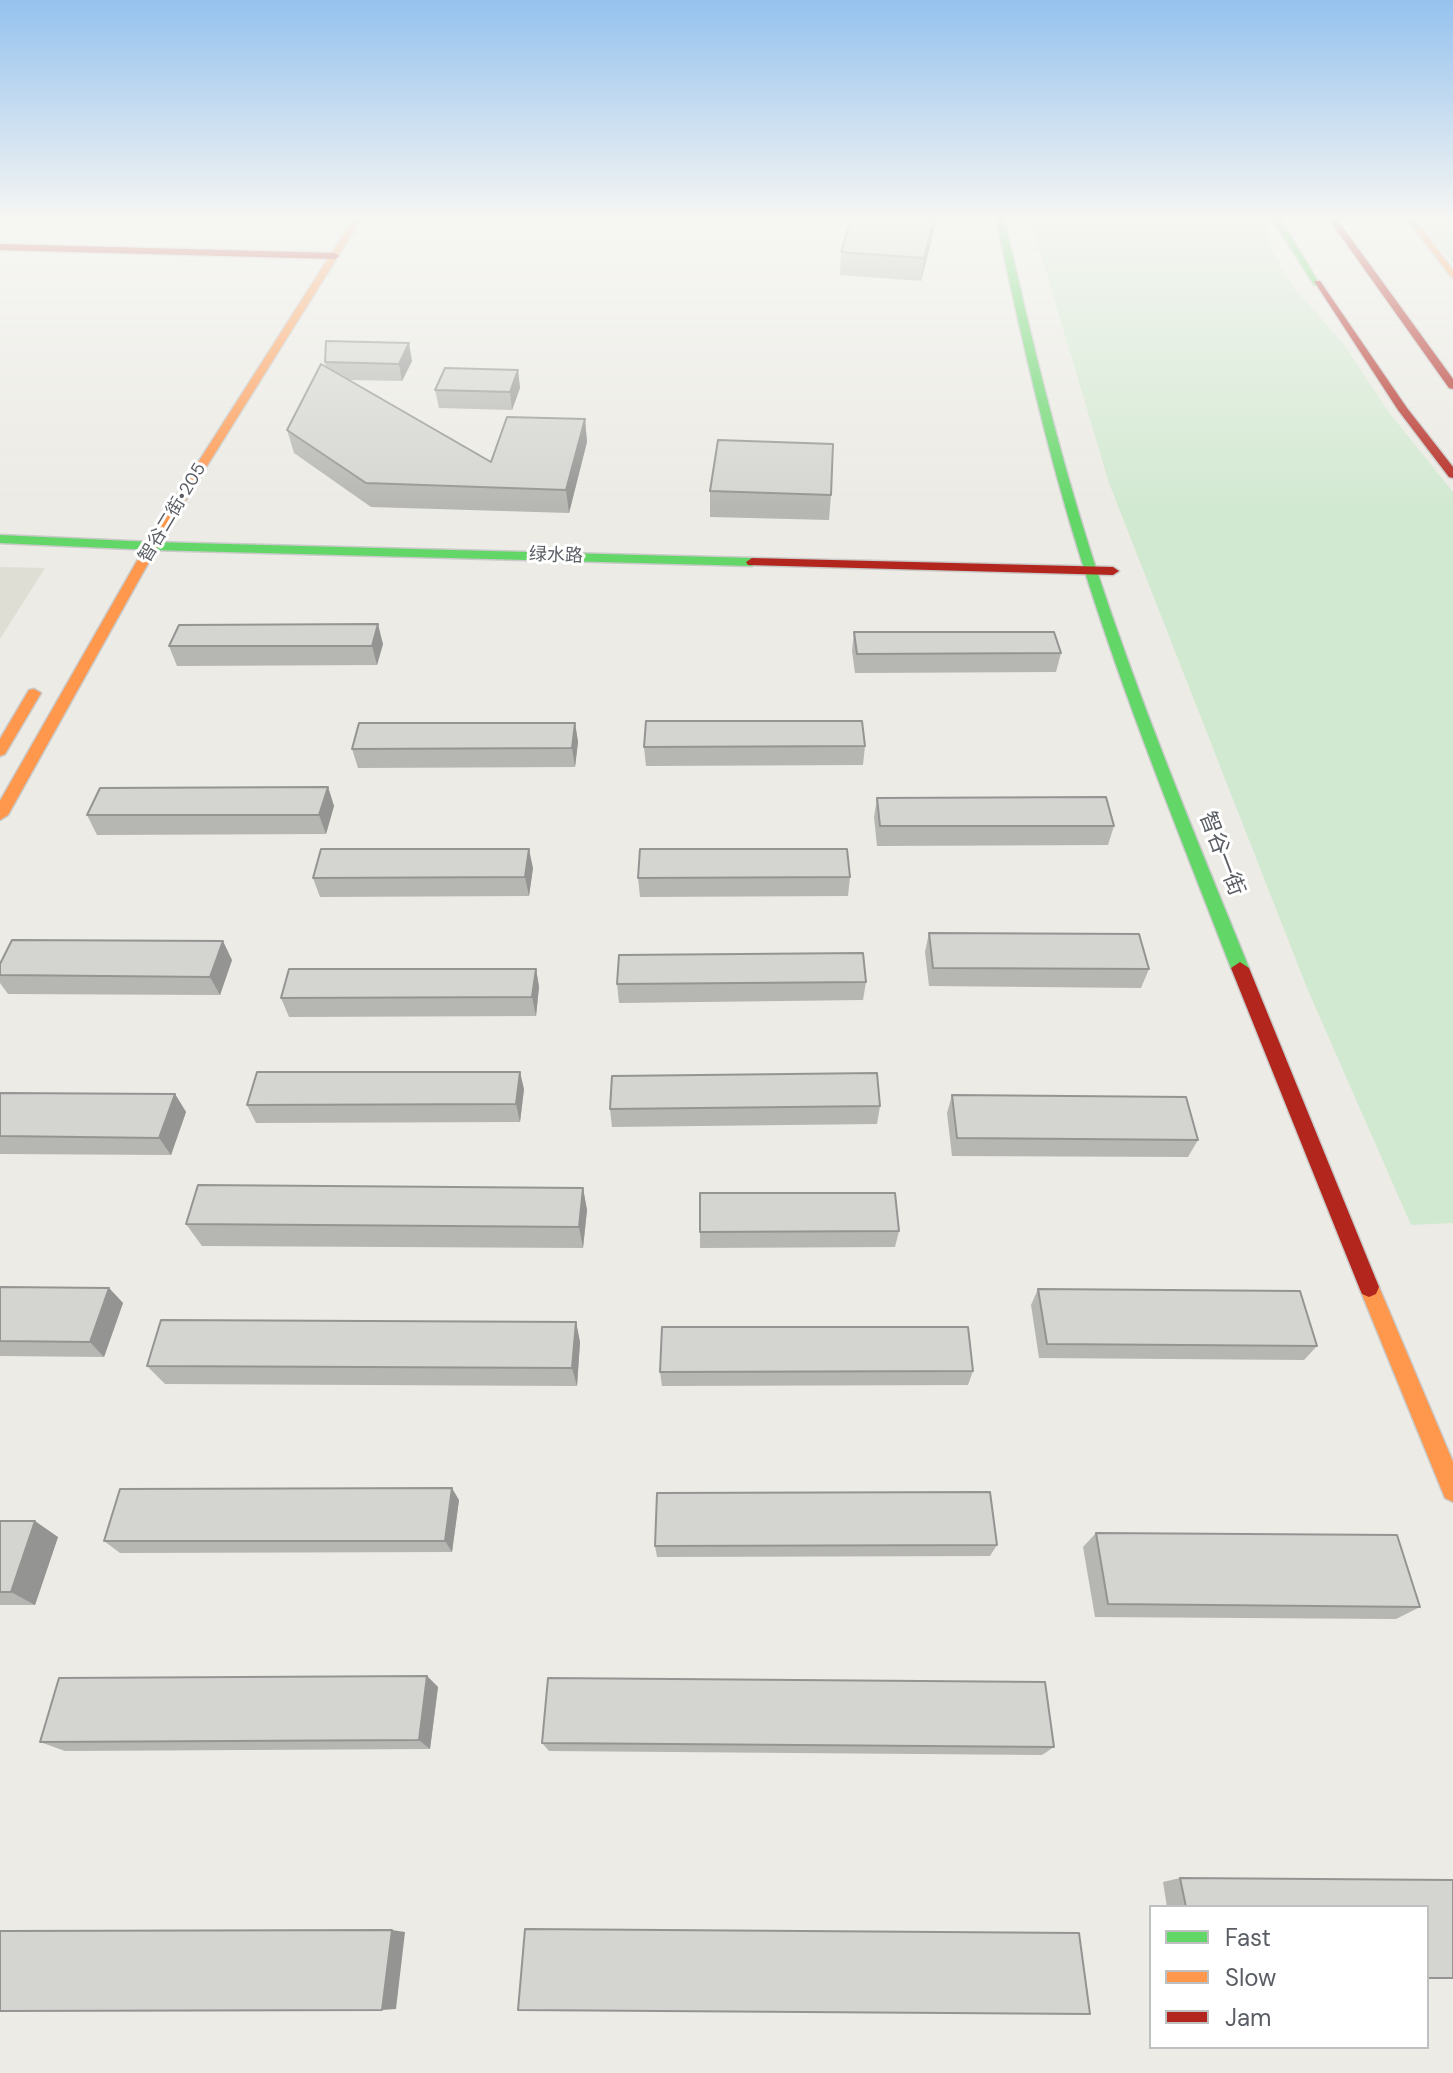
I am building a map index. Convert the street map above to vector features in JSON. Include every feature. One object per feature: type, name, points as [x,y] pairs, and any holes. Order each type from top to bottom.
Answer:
[{"type":"main road","name":"智谷二街•205","points":[[0,815],[156,539],[298,315]]},
{"type":"main road","name":"智谷一街","points":[[1020,315],[1089,565],[1178,810],[1294,1108],[1453,1490]]},
{"type":"main road","points":[[1034,315],[1074,447]]},
{"type":"main road","points":[[1338,315],[1403,410],[1453,475]]},
{"type":"main road","points":[[1402,315],[1453,386]]},
{"type":"main road","name":"绿水路","points":[[0,527],[121,545]]},
{"type":"main road","name":"绿水路","points":[[0,539],[121,545],[156,539],[1112,565]]},
{"type":"main road","points":[[0,751],[40,682]]},
{"type":"shaded area","points":[[0,567],[45,568],[0,639]]},
{"type":"green space","points":[[1059,315],[1318,315],[1343,343],[1388,411],[1453,492],[1453,1223],[1411,1225],[1307,988],[1109,483]]},
{"type":"building","points":[[326,341],[409,343],[399,364],[325,362]]},
{"type":"building","points":[[321,364],[491,462],[507,417],[585,419],[566,490],[366,483],[287,430]]},
{"type":"building","points":[[445,368],[518,370],[510,392],[435,390]]},
{"type":"building","points":[[718,440],[833,444],[831,495],[710,491]]},
{"type":"building","points":[[378,624],[372,646],[169,646],[179,625]]},
{"type":"building","points":[[854,632],[1054,632],[1061,653],[857,654]]},
{"type":"building","points":[[646,721],[862,721],[865,746],[644,747]]},
{"type":"building","points":[[359,723],[575,723],[572,748],[352,749]]},
{"type":"building","points":[[328,787],[319,815],[87,815],[100,788]]},
{"type":"building","points":[[1106,797],[1114,826],[880,826],[877,798]]},
{"type":"building","points":[[321,849],[529,849],[525,877],[313,878]]},
{"type":"building","points":[[640,849],[847,849],[850,877],[638,878]]},
{"type":"building","points":[[929,933],[1139,934],[1149,969],[933,968]]},
{"type":"building","points":[[12,940],[223,941],[210,977],[0,975],[0,964]]},
{"type":"building","points":[[863,953],[866,982],[617,984],[619,955]]},
{"type":"building","points":[[289,969],[536,969],[532,997],[281,998]]},
{"type":"building","points":[[257,1072],[520,1072],[516,1104],[247,1105]]},
{"type":"building","points":[[877,1073],[880,1106],[610,1109],[612,1076]]},
{"type":"building","points":[[0,1093],[175,1094],[159,1138],[0,1136]]},
{"type":"building","points":[[952,1095],[1186,1097],[1198,1140],[957,1138]]},
{"type":"building","points":[[198,1185],[583,1188],[579,1227],[186,1224]]},
{"type":"building","points":[[700,1193],[895,1193],[899,1231],[700,1232]]},
{"type":"building","points":[[0,1287],[109,1288],[90,1342],[0,1341]]},
{"type":"building","points":[[1038,1289],[1300,1291],[1317,1346],[1047,1344]]},
{"type":"building","points":[[161,1320],[576,1322],[572,1368],[147,1366]]},
{"type":"building","points":[[662,1327],[968,1327],[973,1371],[660,1372]]},
{"type":"building","points":[[452,1488],[445,1541],[104,1541],[120,1489]]},
{"type":"building","points":[[990,1492],[997,1545],[655,1546],[657,1493]]},
{"type":"building","points":[[0,1521],[35,1521],[11,1592],[0,1592]]},
{"type":"building","points":[[1096,1533],[1397,1535],[1420,1607],[1108,1604]]},
{"type":"building","points":[[427,1676],[419,1740],[40,1742],[59,1678]]},
{"type":"building","points":[[548,1678],[1045,1682],[1054,1747],[542,1743]]},
{"type":"building","points":[[1180,1878],[1453,1880],[1453,1978],[1429,1978],[1429,1905],[1186,1905]]},
{"type":"building","points":[[525,1929],[1079,1933],[1090,2014],[518,2010]]},
{"type":"building","points":[[392,1930],[382,2010],[0,2011],[0,1931]]},
{"type":"traffic: fast","points":[[1022,315],[1050,432],[1104,611],[1240,968]]},
{"type":"traffic: fast","points":[[0,539],[752,562]]},
{"type":"traffic: slow","points":[[0,815],[159,533],[297,315]]},
{"type":"traffic: slow","points":[[0,751],[34,693]]},
{"type":"traffic: slow","points":[[1369,1287],[1453,1490]]},
{"type":"traffic: jam","points":[[1338,315],[1403,410],[1453,475]]},
{"type":"traffic: jam","points":[[1402,315],[1453,386]]},
{"type":"traffic: jam","points":[[752,562],[1113,571]]},
{"type":"traffic: jam","points":[[1240,968],[1369,1287]]}]
